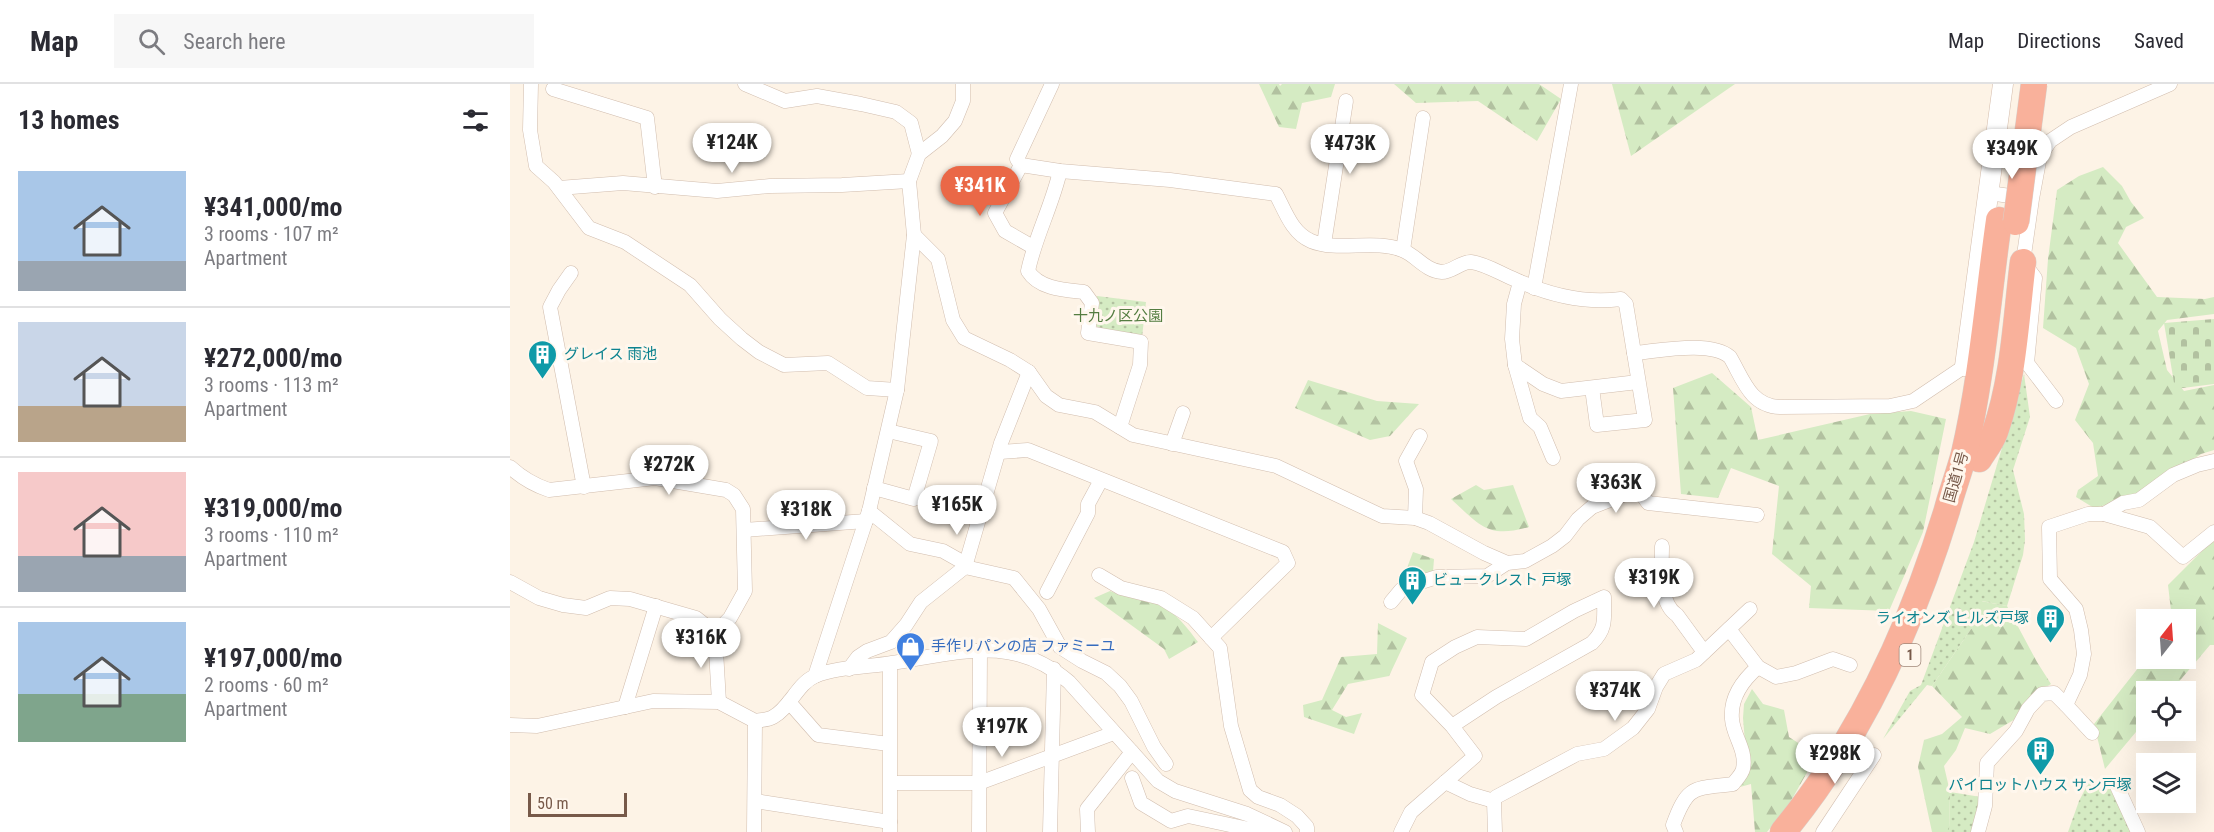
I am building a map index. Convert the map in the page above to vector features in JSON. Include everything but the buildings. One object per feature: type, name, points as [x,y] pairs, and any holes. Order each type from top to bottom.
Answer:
[{"type":"highway","name":"国道1号","points":[[2007,221],[2017,84]]},
{"type":"highway","name":"国道1号","points":[[1802,832],[1846,770],[1884,708],[1926,621],[1951,556],[1971,458],[2007,221],[2034,84]]},
{"type":"highway","points":[[1965,366],[1959,435],[1971,458],[1995,434],[2012,358],[2023,262]]},
{"type":"highway","name":"国道1号","points":[[1783,832],[1835,761],[1867,706],[1909,619],[1971,458]]},
{"type":"street","points":[[531,84],[530,130],[536,166],[559,188],[589,228],[625,242],[690,285],[720,319],[759,352],[784,365],[828,363],[867,388],[897,390]]},
{"type":"street","points":[[745,84],[785,101],[817,96],[896,112],[911,123],[919,154]]},
{"type":"street","points":[[815,676],[867,516],[897,390],[914,235],[909,181],[919,154],[942,136],[956,121],[963,101],[963,84]]},
{"type":"street","points":[[1020,165],[1017,159],[1052,84]]},
{"type":"street","points":[[1534,288],[1571,84]]},
{"type":"street","points":[[1634,353],[1694,348],[1724,351],[1755,399],[1769,407],[1890,406],[1913,401],[1965,366],[2003,84]]},
{"type":"street","points":[[2056,401],[2027,363],[2035,278],[2023,262],[2040,156],[2050,141],[2071,127],[2170,84]]},
{"type":"street","points":[[553,90],[647,118],[655,186]]},
{"type":"street","points":[[1324,244],[1346,101]]},
{"type":"street","points":[[1403,250],[1423,118]]},
{"type":"street","points":[[1020,165],[1060,171],[1170,180],[1276,194],[1288,218],[1301,235],[1313,242],[1389,247],[1403,250],[1430,269],[1443,272],[1468,262],[1479,264],[1534,288],[1561,296],[1604,301],[1621,299],[1626,304],[1645,420],[1597,425],[1592,388]]},
{"type":"street","points":[[1020,165],[995,213],[1005,231],[1033,247]]},
{"type":"street","points":[[1060,171],[1055,194],[1033,247],[1028,271],[1032,277],[1052,288],[1084,292],[1092,303],[1088,333],[1141,342],[1140,365],[1120,427]]},
{"type":"street","points":[[559,188],[623,183],[717,191],[770,186],[909,181]]},
{"type":"street","points":[[1989,193],[2032,199]]},
{"type":"street","points":[[914,235],[938,259],[953,320],[964,338],[1010,360],[1029,372],[1046,396],[1059,405],[1095,412],[1133,435],[1276,465],[1382,516],[1415,518],[1457,537],[1484,554],[1508,563]]},
{"type":"street","points":[[571,273],[550,307],[584,488]]},
{"type":"street","points":[[1520,282],[1514,304],[1512,339],[1515,365],[1530,418],[1540,427],[1553,458]]},
{"type":"street","points":[[1515,365],[1543,384],[1561,391],[1638,382]]},
{"type":"street","points":[[849,669],[858,657],[867,651],[891,642],[921,602],[965,566],[1001,443],[1029,372]]},
{"type":"street","points":[[1172,444],[1183,413]]},
{"type":"street","points":[[874,488],[914,499],[931,441],[888,431]]},
{"type":"street","points":[[1415,518],[1416,489],[1406,461],[1420,436]]},
{"type":"street","points":[[1000,452],[1028,450],[1283,552],[1288,563],[1211,638]]},
{"type":"street","points":[[2104,513],[2123,503],[2139,500],[2173,475],[2214,461]]},
{"type":"street","points":[[510,467],[520,477],[549,490],[584,488],[655,478],[726,490],[734,495],[743,509],[745,591],[730,618],[715,633],[719,702]]},
{"type":"street","points":[[1047,592],[1088,513],[1088,504],[1101,480]]},
{"type":"street","points":[[1390,602],[1401,590],[1437,577],[1487,576],[1508,563],[1525,561],[1565,536],[1578,519],[1592,507],[1630,490],[1638,489],[1648,503],[1757,515]]},
{"type":"street","points":[[2066,705],[2080,675],[2084,654],[2076,609],[2050,579],[2049,527],[2088,514],[2104,513],[2150,527],[2183,557],[2214,532]]},
{"type":"street","points":[[744,530],[867,516],[910,544],[943,550],[965,566],[1014,578],[1039,609],[1060,647],[1106,673],[1120,686],[1131,701],[1154,747],[1166,764]]},
{"type":"street","points":[[1662,546],[1662,588],[1673,612],[1704,651]]},
{"type":"street","points":[[1099,575],[1121,588],[1161,598],[1194,618],[1220,648],[1231,726],[1250,790],[1258,798],[1280,805],[1297,816],[1307,827],[1307,832]]},
{"type":"street","points":[[512,589],[563,605],[586,608],[610,598],[630,598],[696,618],[715,633]]},
{"type":"street","points":[[1401,832],[1411,812],[1475,756],[1452,726],[1422,694],[1432,662],[1455,647],[1477,637],[1526,639],[1574,611],[1604,597],[1604,625],[1601,633],[1592,643],[1496,697],[1452,726]]},
{"type":"street","points":[[625,707],[656,606]]},
{"type":"street","points":[[1495,832],[1494,801],[1496,797],[1577,754],[1604,748],[1633,728],[1648,709],[1656,687],[1664,674],[1695,660],[1750,609]]},
{"type":"street","points":[[1728,629],[1758,667],[1776,677],[1796,673],[1833,659],[1850,665]]},
{"type":"street","points":[[510,725],[537,726],[653,701],[719,702],[755,721],[773,717],[804,684],[815,676],[980,650],[1016,654],[1040,661],[1069,682],[1158,781],[1175,791],[1247,814],[1279,831]]},
{"type":"street","points":[[979,832],[980,650]]},
{"type":"street","points":[[755,801],[890,827],[890,664]]},
{"type":"street","points":[[1676,832],[1673,825],[1681,803],[1694,789],[1733,784],[1743,770],[1742,749],[1731,719],[1736,694],[1745,679],[1758,667]]},
{"type":"street","points":[[1050,832],[1054,669]]},
{"type":"street","points":[[1977,832],[1985,806],[1987,763],[2016,731],[2028,709],[2042,694],[2054,693],[2092,733]]},
{"type":"street","points":[[789,702],[818,735],[890,744]]},
{"type":"street","points":[[754,832],[755,721]]},
{"type":"street","points":[[891,783],[979,783],[1114,734]]},
{"type":"street","points":[[1088,832],[1087,809],[1132,752]]},
{"type":"street","points":[[1823,832],[1874,755]]},
{"type":"street","points":[[1132,778],[1141,803],[1171,821],[1188,816],[1263,832]]},
{"type":"street","points":[[1445,782],[1470,794],[1494,801]]},
{"type":"street","points":[[2116,784],[2138,832]]},
{"type":"green space","points":[[1259,84],[1279,84],[1280,86],[1282,84],[1335,84],[1331,97],[1302,103],[1296,129],[1279,127]]},
{"type":"green space","points":[[1394,84],[1539,84],[1561,99],[1537,141],[1478,101],[1416,103]]},
{"type":"green space","points":[[1612,84],[1735,84],[1631,156]]},
{"type":"green space","points":[[2103,167],[2122,186],[2144,218],[2126,227],[2118,243],[2157,297],[2205,299],[2214,297],[2214,314],[2167,320],[2158,331],[2167,370],[2184,391],[2214,385],[2214,450],[2201,454],[2137,497],[2094,508],[2076,497],[2078,490],[2098,476],[2093,443],[2075,420],[2089,384],[2076,348],[2043,328],[2048,259],[2057,190],[2079,176]]},
{"type":"green space","name":"十九ノ区公園","points":[[1097,296],[1146,302],[1142,337],[1100,330],[1094,323]]},
{"type":"green space","points":[[2214,319],[2214,384],[2175,389],[2164,323]]},
{"type":"green space","points":[[1712,373],[1751,407],[1758,440],[1870,414],[1911,411],[1946,419],[1923,532],[1889,611],[1809,608],[1811,586],[1772,554],[1779,486],[1731,468],[1718,498],[1681,494],[1673,388]]},
{"type":"green space","points":[[2024,374],[2030,417],[2013,470],[2024,514],[2025,540],[2023,555],[2007,606],[1982,601],[1980,616],[1932,686],[1927,685],[1883,739],[1910,691],[1921,685],[1974,542]]},
{"type":"green space","points":[[1308,380],[1377,401],[1419,404],[1390,436],[1370,440],[1295,408]]},
{"type":"green space","points":[[1476,485],[1484,490],[1513,485],[1529,527],[1503,531],[1485,527],[1451,499]]},
{"type":"green space","points":[[2214,539],[2214,645],[2210,645],[2196,662],[2196,609],[2171,609],[2168,585]]},
{"type":"green space","points":[[1413,552],[1434,559],[1433,572],[1401,584]]},
{"type":"green space","points":[[1110,591],[1166,608],[1178,618],[1198,642],[1169,659],[1164,649],[1094,598]]},
{"type":"green space","points":[[1981,601],[2007,606],[2051,684],[2030,697],[2017,718],[1990,734],[1965,728],[1956,750],[1944,766],[1950,792],[1949,832],[1932,832],[1918,767],[1924,740],[1942,734],[1962,717],[1932,686],[1980,616]]},
{"type":"green space","points":[[1378,623],[1407,638],[1389,676],[1348,684],[1332,710],[1346,717],[1362,713],[1354,734],[1304,717],[1303,705],[1322,700],[1341,657],[1377,654]]},
{"type":"green space","points":[[2137,669],[2190,669],[2179,681],[2136,681],[2136,732],[2105,769],[2094,724]]},
{"type":"green space","points":[[1752,689],[1763,704],[1784,710],[1789,737],[1817,755],[1788,806],[1767,832],[1755,832],[1751,784],[1740,787],[1747,767],[1744,704]]},
{"type":"green space","points":[[2090,780],[2113,790],[2132,832],[2068,832],[2079,801]]},
{"type":"green space","points":[[1950,792],[1981,797],[1973,832],[1949,832]]},
{"type":"place","name":"グレイス 雨池","points":[[543,380]]},
{"type":"place","name":"ビュークレスト 戸塚","points":[[1412,606]]},
{"type":"place","name":"ライオンズ ヒルズ戸塚","points":[[2050,644]]},
{"type":"place","name":"手作リパンの店 ファミーユ","points":[[910,672]]},
{"type":"place","name":"パイロットハウス サン戸塚","points":[[2040,776]]}]
